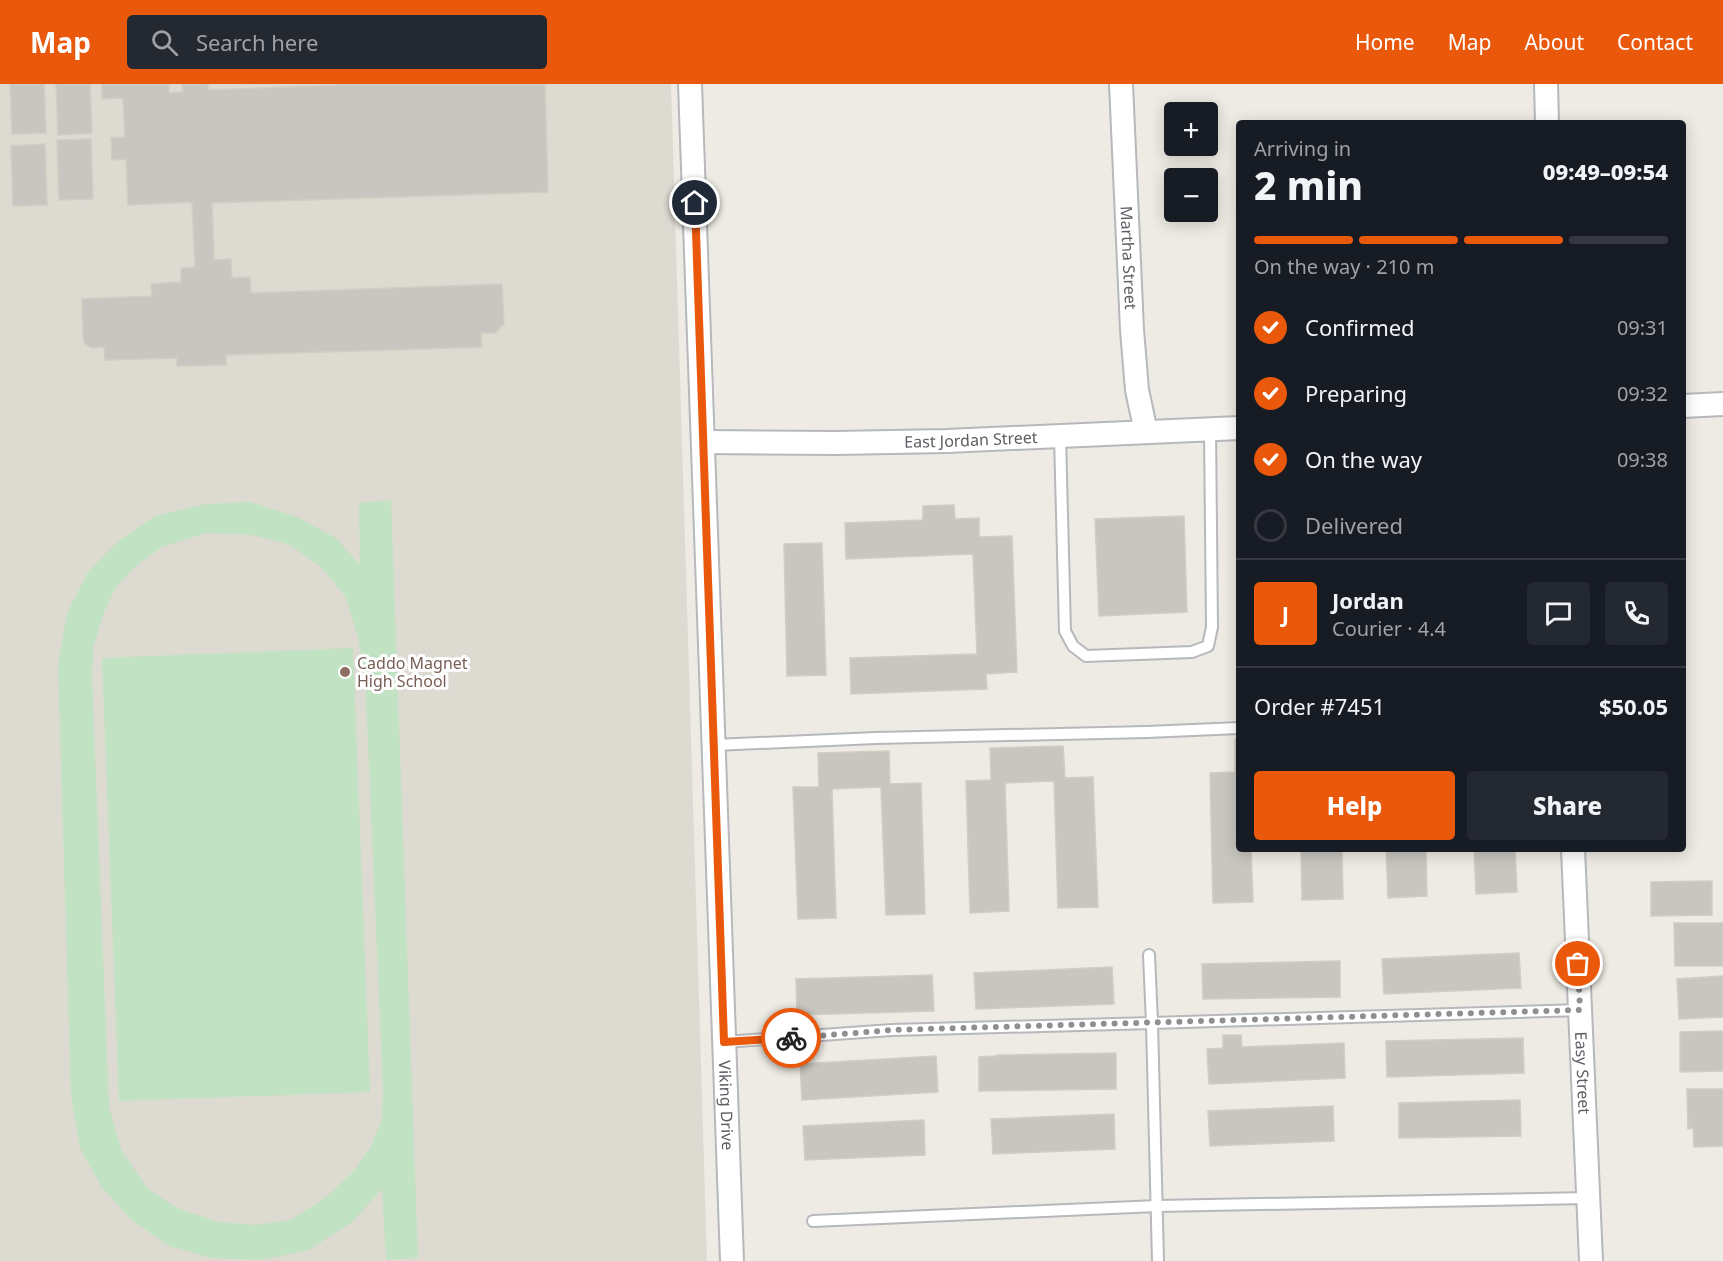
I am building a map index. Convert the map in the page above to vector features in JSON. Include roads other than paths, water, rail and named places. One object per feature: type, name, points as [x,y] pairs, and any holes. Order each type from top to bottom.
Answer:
[{"type":"street","name":"Viking Drive","points":[[690,84],[732,1261]]},
{"type":"street","name":"Martha Street","points":[[1121,84],[1132,330],[1137,390],[1146,432]]},
{"type":"street","points":[[1546,84],[1547,120]]},
{"type":"street","points":[[1686,406],[1723,404]]},
{"type":"street","name":"East Jordan Street","points":[[703,442],[835,443],[1236,428]]},
{"type":"street","name":"Easy Street","points":[[1573,852],[1591,1261]]},
{"type":"lane","points":[[1060,436],[1065,631],[1073,646],[1086,656],[1192,652],[1208,646],[1212,627],[1210,429]]},
{"type":"lane","points":[[714,744],[1236,728]]},
{"type":"lane","points":[[1149,955],[1158,1261]]},
{"type":"lane","points":[[724,1042],[892,1030],[1580,1010]]},
{"type":"lane","points":[[813,1221],[1157,1206],[1588,1198]]},
{"type":"place","name":"Caddo Magnet High School","points":[[345,672]]}]
